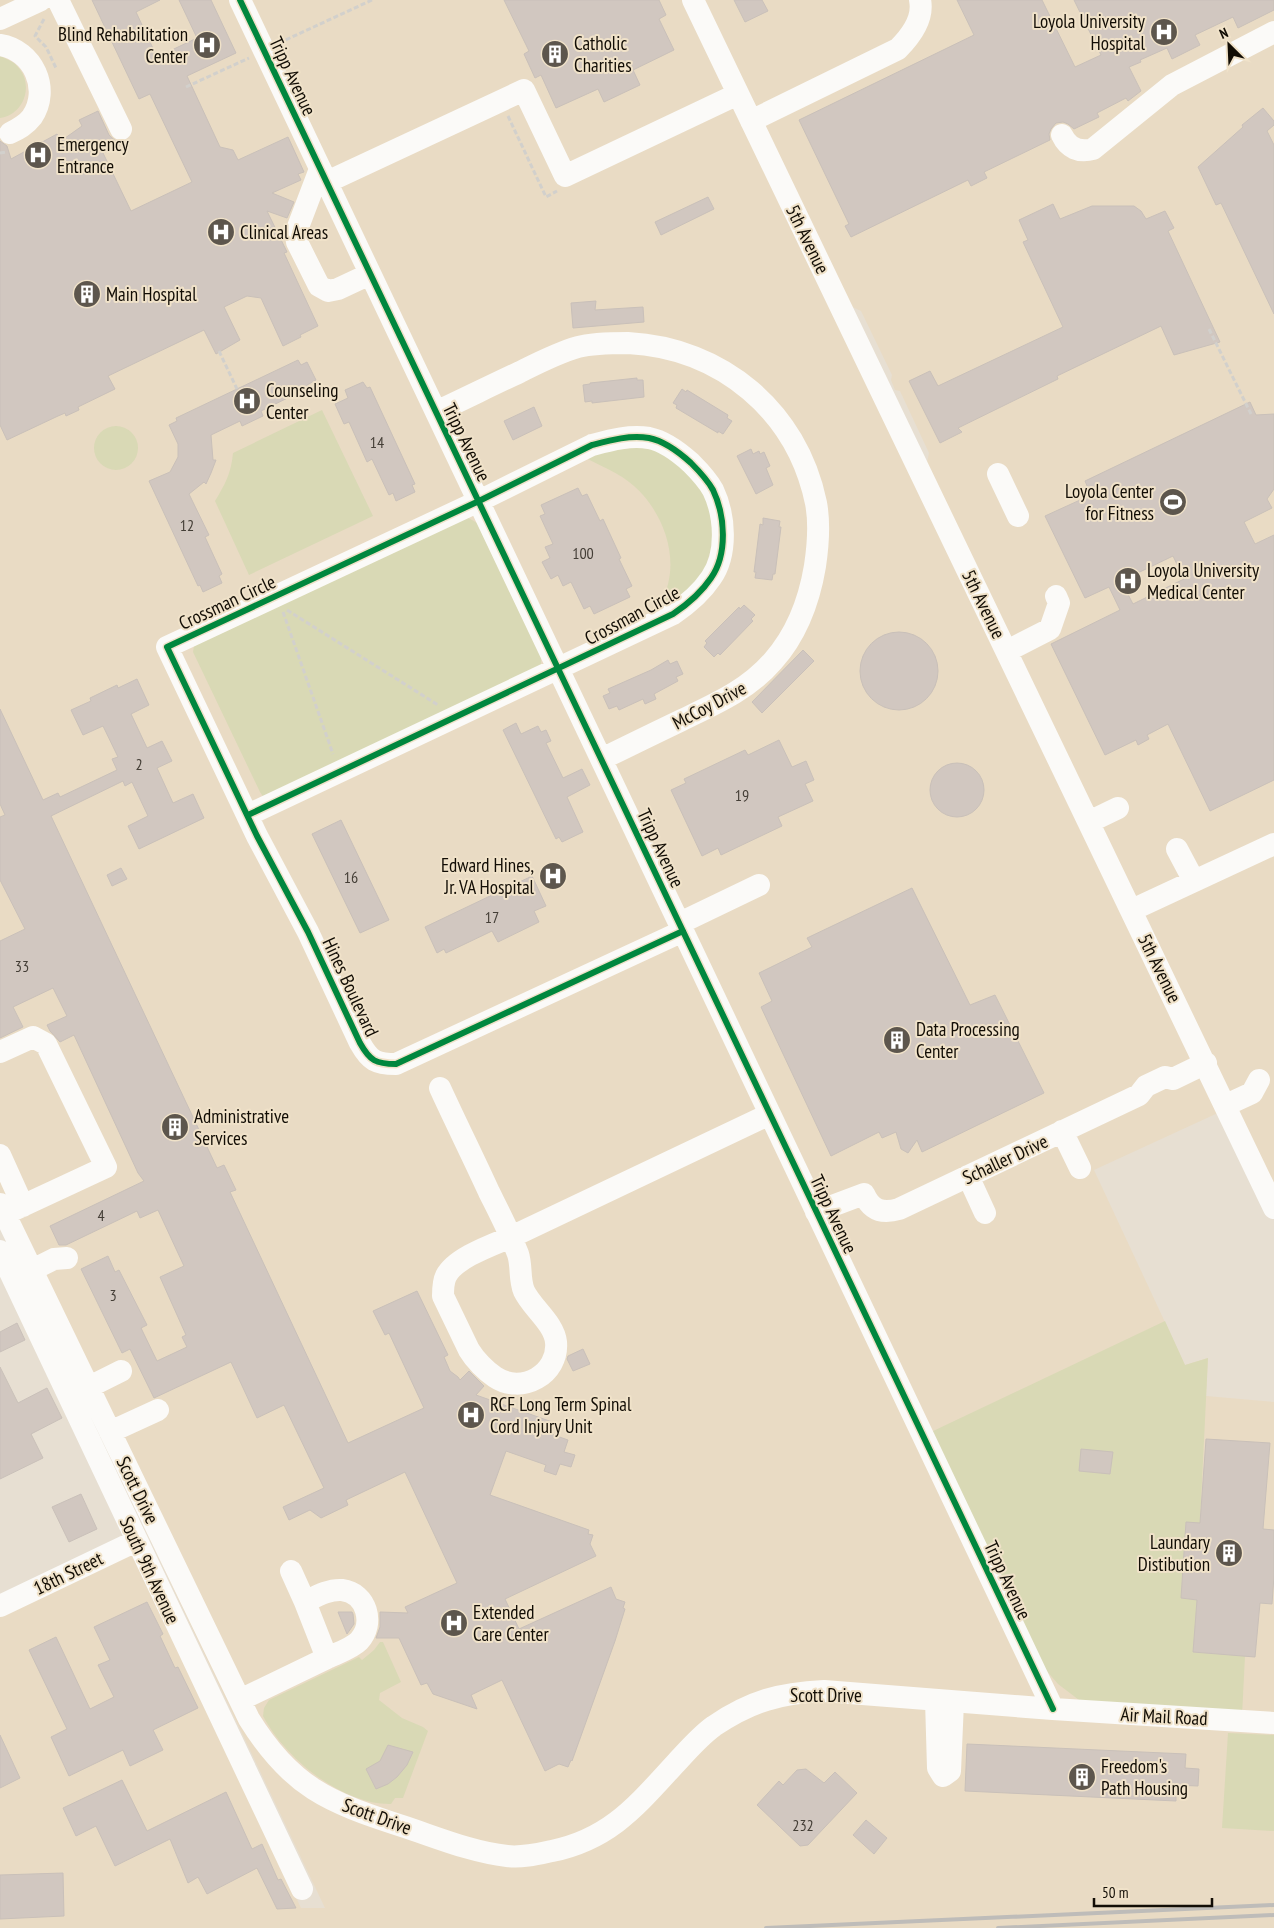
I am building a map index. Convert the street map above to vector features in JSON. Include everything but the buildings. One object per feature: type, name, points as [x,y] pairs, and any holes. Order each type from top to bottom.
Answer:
[{"type":"street","points":[[0,19],[41,0]]},
{"type":"street","points":[[58,0],[121,129]]},
{"type":"street","name":"Tripp Avenue","points":[[240,0],[1053,1709]]},
{"type":"street","name":"5th Avenue","points":[[693,0],[1206,1063],[1274,1208]]},
{"type":"street","points":[[751,121],[898,49],[915,30],[919,18],[920,0]]},
{"type":"street","points":[[1062,135],[1064,140],[1074,149],[1080,151],[1093,150],[1172,85],[1274,32]]},
{"type":"street","points":[[0,45],[12,47],[25,56],[34,69],[39,86],[38,104],[31,118],[10,133]]},
{"type":"street","points":[[370,274],[338,289],[328,291],[319,286],[297,242],[296,234],[298,228],[324,176],[524,90],[565,176],[738,94]]},
{"type":"street","name":"McCoy Drive","points":[[436,412],[555,355],[579,347],[628,343],[652,346],[678,351],[709,363],[732,376],[773,413],[788,435],[801,460],[810,480],[816,505],[818,530],[812,582],[804,611],[790,640],[772,662],[749,685],[726,699],[602,759]]},
{"type":"street","name":"Crossman Circle","points":[[167,646],[479,501],[592,446],[611,440],[629,437],[650,438],[668,446],[684,456],[701,473],[712,490],[719,508],[723,528],[718,562],[712,576],[690,603],[673,614],[559,669],[248,815]]},
{"type":"street","points":[[998,474],[1018,516]]},
{"type":"street","points":[[1007,651],[1050,629],[1059,603],[1056,596]]},
{"type":"street","name":"Hines Boulevard","points":[[167,646],[248,815],[304,924],[364,1051],[378,1064],[398,1064],[682,927],[759,885]]},
{"type":"street","points":[[1089,822],[1118,808]]},
{"type":"street","points":[[1132,910],[1274,844]]},
{"type":"street","points":[[1173,851],[1189,884]]},
{"type":"street","points":[[0,1052],[33,1037],[46,1044],[106,1167],[10,1208]]},
{"type":"street","name":"Schaller Drive","points":[[819,1217],[866,1199],[886,1211],[893,1211],[1140,1095],[1146,1086],[1165,1078],[1173,1078],[1206,1063]]},
{"type":"street","points":[[440,1088],[511,1237],[519,1256],[520,1278],[524,1292],[531,1303],[542,1313],[556,1340],[557,1351],[553,1364],[546,1373],[536,1380],[522,1384],[496,1378],[474,1357],[443,1296],[446,1276],[452,1268],[475,1253],[511,1237],[770,1114]]},
{"type":"street","points":[[1062,1131],[1080,1168]]},
{"type":"street","name":"Scott Drive","points":[[0,1155],[10,1208],[32,1270],[240,1700],[263,1742],[283,1766],[309,1788],[355,1810],[473,1850],[508,1856],[532,1855],[584,1842],[605,1831],[637,1806],[707,1731],[755,1703],[780,1695],[824,1691],[1053,1709]]},
{"type":"street","points":[[968,1176],[985,1213]]},
{"type":"street","name":"South 9th Avenue","points":[[0,1251],[302,1889]]},
{"type":"street","points":[[32,1270],[54,1259],[67,1258]]},
{"type":"street","points":[[89,1387],[121,1371]]},
{"type":"street","points":[[110,1432],[158,1410]]},
{"type":"street","name":"18th Street","points":[[0,1606],[136,1541]]},
{"type":"street","points":[[291,1571],[328,1658]]},
{"type":"street","points":[[240,1700],[359,1641],[368,1622],[365,1605],[358,1596],[341,1590],[326,1591],[305,1602]]},
{"type":"street","name":"Air Mail Road","points":[[1053,1709],[1274,1723]]},
{"type":"path","points":[[272,47],[372,0]]},
{"type":"path","points":[[186,87],[252,56]]},
{"type":"path","points":[[1208,329],[1251,414]]},
{"type":"path","points":[[219,352],[237,389]]},
{"type":"path","points":[[334,756],[281,606],[440,707]]},
{"type":"shaded area","name":"Edward Hines, Jr. VA Hospital","points":[[0,0],[684,0],[1220,1112],[1094,1170],[1185,1365],[1208,1358],[1206,1396],[1274,1402],[1274,1928],[0,1928],[0,1616],[133,1552],[301,1908],[325,1908],[0,1224]]},
{"type":"shaded area","name":"Loyola University Medical Center","points":[[701,0],[1274,0],[1274,1187],[926,467],[929,453],[900,391],[895,390],[891,380],[892,375],[861,311],[848,305]]},
{"type":"green space","points":[[0,56],[17,66],[25,81],[26,90],[21,105],[8,116],[0,118]]},
{"type":"green space","points":[[322,410],[373,516],[249,575],[215,501],[227,478],[233,453]]},
{"type":"green space","points":[[112,426],[120,426],[132,432],[138,448],[132,464],[120,470],[112,470],[100,464],[94,452],[94,444],[100,432]]},
{"type":"green space","points":[[647,446],[671,454],[707,496],[714,519],[712,546],[704,572],[687,594],[665,610],[658,609],[668,584],[670,557],[668,544],[659,518],[643,495],[628,481],[584,457],[585,454]]},
{"type":"green space","points":[[467,517],[477,523],[541,657],[541,665],[264,798],[193,652],[194,646]]},
{"type":"green space","points":[[1165,1321],[1185,1365],[1208,1358],[1200,1523],[1186,1523],[1181,1598],[1197,1600],[1193,1652],[1245,1656],[1242,1716],[1079,1700],[1058,1684],[1045,1669],[931,1432]]},
{"type":"green space","points":[[380,1642],[383,1642],[401,1682],[380,1693],[379,1700],[402,1718],[428,1731],[403,1798],[395,1798],[391,1804],[353,1797],[317,1776],[285,1748],[263,1716],[264,1708],[269,1700],[359,1657],[362,1660]]},
{"type":"green space","points":[[1228,1733],[1274,1735],[1274,1831],[1222,1828]]},
{"type":"railway","points":[[766,1928],[1274,1905]]},
{"type":"railway","points":[[998,1928],[1274,1915]]},
{"type":"cycle path","points":[[240,0],[1053,1709]]},
{"type":"cycle path","points":[[248,815],[673,614],[694,598],[711,578],[720,558],[723,534],[717,500],[706,479],[687,459],[672,448],[649,438],[627,438],[592,445],[479,501],[167,647],[257,836],[308,932],[360,1043],[367,1054],[374,1060],[396,1064],[683,931]]},
{"type":"place","name":"Loyola University Hospital","points":[[1164,32]]},
{"type":"place","name":"Blind Rehabilitation Center","points":[[207,45]]},
{"type":"place","name":"Catholic Charities","points":[[555,54]]},
{"type":"place","name":"Emergency Entrance","points":[[38,155]]},
{"type":"place","name":"Clinical Areas","points":[[221,232]]},
{"type":"place","name":"Main Hospital","points":[[87,294]]},
{"type":"place","name":"Counseling Center","points":[[247,401]]},
{"type":"place","name":"Loyola Center for Fitness","points":[[1173,502]]},
{"type":"place","name":"Loyola University Medical Center","points":[[1128,581]]},
{"type":"place","name":"Edward Hines, Jr. VA Hospital","points":[[553,876]]},
{"type":"place","name":"Data Processing Center","points":[[897,1040]]},
{"type":"place","name":"Administrative Services","points":[[175,1127]]},
{"type":"place","name":"RCF Long Term Spinal Cord Injury Unit","points":[[471,1415]]},
{"type":"place","name":"Laundary Distibution","points":[[1229,1553]]},
{"type":"place","name":"Extended Care Center","points":[[454,1623]]},
{"type":"place","name":"Freedom's Path Housing","points":[[1082,1777]]}]
